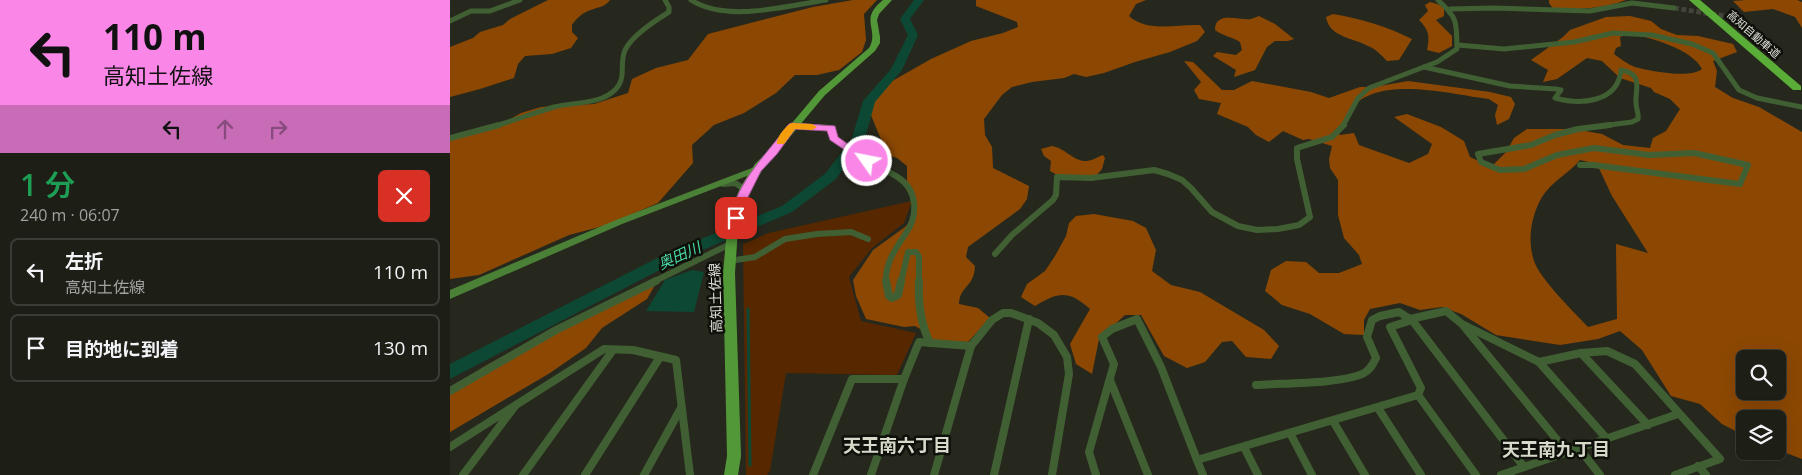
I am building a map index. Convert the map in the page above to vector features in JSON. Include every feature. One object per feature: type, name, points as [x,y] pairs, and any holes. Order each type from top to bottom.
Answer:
[{"type":"highway","name":"高知自動車道","points":[[1694,0],[1797,88]]},
{"type":"main road","name":"高知土佐線","points":[[731,475],[734,456],[729,261],[738,205],[757,169],[774,151],[792,126],[840,76],[873,48],[877,40],[873,21],[874,12],[888,0]]},
{"type":"street","points":[[450,21],[471,11],[490,11],[520,0]]},
{"type":"street","points":[[450,138],[485,130],[549,108],[603,98],[610,94],[619,85],[623,77],[626,47],[644,32],[650,24],[669,12],[669,7],[665,0]]},
{"type":"street","points":[[691,0],[702,7],[742,12],[826,0]]},
{"type":"street","points":[[995,254],[1012,235],[1053,200],[1056,195],[1057,176],[1091,178],[1154,170],[1170,175],[1190,187],[1214,215],[1230,224],[1250,231],[1262,232],[1304,223],[1310,217],[1297,159],[1297,148],[1302,145],[1329,139],[1338,133],[1357,97],[1368,88],[1383,80],[1447,58],[1458,45],[1456,24],[1450,9],[1438,0]]},
{"type":"street","points":[[1450,9],[1494,8],[1590,11],[1632,3],[1674,8]]},
{"type":"street","points":[[1458,45],[1504,48],[1574,42],[1613,33],[1652,35],[1692,44],[1713,53],[1738,90],[1757,98],[1802,107]]},
{"type":"street","points":[[1424,67],[1448,74],[1525,88],[1551,87],[1561,90],[1555,98],[1572,103],[1593,100],[1609,92],[1619,84],[1621,70],[1626,70],[1636,79],[1639,86],[1636,100],[1640,114],[1638,119],[1632,122],[1578,129],[1555,135],[1531,145],[1478,154],[1482,162],[1500,170],[1524,169],[1557,155],[1594,148],[1649,155],[1694,153],[1748,165],[1740,184],[1593,165],[1580,165]]},
{"type":"street","points":[[792,126],[832,128],[833,138],[876,167],[894,174],[905,183],[913,195],[915,218],[892,251],[887,264],[885,288],[892,298],[898,295],[908,252],[916,252],[919,256],[921,314],[926,336],[930,343]]},
{"type":"street","points":[[450,295],[610,226],[723,184],[757,169]]},
{"type":"street","points":[[723,184],[736,184],[746,190]]},
{"type":"street","points":[[729,261],[755,257],[785,239],[817,234],[851,232],[868,240]]},
{"type":"street","points":[[450,391],[556,330],[731,242]]},
{"type":"street","points":[[1418,395],[1420,388],[1390,328],[1411,319],[1446,311],[1462,324],[1567,452]]},
{"type":"street","points":[[1256,385],[1332,379],[1363,374],[1373,366],[1376,358],[1367,337],[1372,320],[1380,316],[1399,312],[1411,319],[1524,467]]},
{"type":"street","points":[[934,475],[971,346],[992,320],[1003,313],[1016,314],[1029,319],[1054,335],[1067,358],[1069,374],[1052,475]]},
{"type":"street","points":[[994,475],[1029,319]]},
{"type":"street","points":[[1096,475],[1089,452],[1114,364],[1102,337],[1112,329],[1137,319],[1161,367],[1203,475]]},
{"type":"street","points":[[1462,324],[1539,362],[1607,439]]},
{"type":"street","points":[[871,475],[904,379],[919,342],[971,346]]},
{"type":"street","points":[[450,447],[604,349],[633,350],[676,360],[690,475]]},
{"type":"street","points":[[522,475],[612,350]]},
{"type":"street","points":[[1539,362],[1581,353],[1607,351],[1635,364],[1720,459],[1675,475]]},
{"type":"street","points":[[1581,353],[1648,425]]},
{"type":"street","points":[[585,475],[660,357]]},
{"type":"street","points":[[813,475],[852,379],[904,379]]},
{"type":"street","points":[[1110,380],[1148,475]]},
{"type":"street","points":[[1197,460],[1418,395]]},
{"type":"street","points":[[1418,395],[1476,475]]},
{"type":"street","points":[[463,475],[518,402]]},
{"type":"street","points":[[644,475],[681,408]]},
{"type":"street","points":[[1378,408],[1421,475]]},
{"type":"street","points":[[1501,475],[1678,414]]},
{"type":"street","points":[[1333,421],[1365,475]]},
{"type":"street","points":[[1290,433],[1312,475]]},
{"type":"street","points":[[1244,447],[1258,475]]},
{"type":"street","points":[[1579,448],[1600,475]]},
{"type":"street","points":[[1698,466],[1706,475]]},
{"type":"shaded area","points":[[548,0],[610,0],[603,6],[583,14],[575,21],[572,25],[572,32],[578,38],[571,48],[552,54],[525,56],[518,64],[514,78],[450,97],[450,47],[473,38],[480,32],[503,25],[510,19]]},
{"type":"shaded area","points":[[853,0],[877,0],[864,14],[866,40],[862,52],[839,70],[817,75],[795,75],[776,93],[744,113],[714,125],[692,145],[693,163],[658,203],[607,225],[569,235],[479,275],[450,279],[450,139],[498,126],[521,113],[541,107],[594,104],[628,93],[632,79],[656,68],[688,60],[708,34],[813,7]]},
{"type":"shaded area","points":[[976,0],[1146,0],[1136,4],[1129,16],[1137,21],[1154,26],[1200,25],[1205,32],[1197,41],[1170,52],[1104,73],[1086,77],[1074,74],[1064,78],[1032,82],[1012,87],[1002,95],[984,119],[985,135],[992,147],[993,168],[1029,186],[1027,199],[1020,209],[968,247],[966,257],[975,266],[974,273],[970,283],[962,293],[959,304],[978,308],[990,318],[968,342],[933,340],[929,334],[915,326],[904,327],[866,319],[856,296],[853,280],[873,250],[905,227],[917,214],[916,201],[907,191],[907,166],[897,158],[883,153],[882,142],[868,108],[880,88],[931,59],[971,41],[1018,27],[1017,22],[976,6]]},
{"type":"shaded area","points":[[1549,0],[1626,0],[1600,7],[1554,10]]},
{"type":"shaded area","points":[[1797,0],[1802,2],[1802,28],[1795,17],[1773,9],[1744,12],[1733,1]]},
{"type":"shaded area","points":[[1430,2],[1444,6],[1444,16],[1436,20],[1452,36],[1452,46],[1439,53],[1427,50],[1428,34],[1419,20],[1428,11],[1425,5]]},
{"type":"shaded area","points":[[1333,14],[1373,24],[1412,39],[1399,60],[1387,61],[1374,49],[1343,36],[1332,29],[1326,17]]},
{"type":"shaded area","points":[[1259,16],[1275,24],[1294,39],[1275,41],[1267,47],[1255,70],[1234,77],[1236,70],[1213,56],[1217,52],[1236,55],[1242,50],[1240,42],[1215,30],[1216,24],[1223,18],[1251,19]]},
{"type":"shaded area","points":[[1630,16],[1651,21],[1661,29],[1677,35],[1698,36],[1733,44],[1737,52],[1713,61],[1717,71],[1715,87],[1733,98],[1759,107],[1802,132],[1802,459],[1786,453],[1786,410],[1736,410],[1736,431],[1722,424],[1700,404],[1671,396],[1642,350],[1620,331],[1598,339],[1560,345],[1496,335],[1461,314],[1442,307],[1420,310],[1400,303],[1370,309],[1364,320],[1364,335],[1344,334],[1310,314],[1282,305],[1265,291],[1271,270],[1286,261],[1306,262],[1319,273],[1339,273],[1362,264],[1359,255],[1344,238],[1338,215],[1338,180],[1330,168],[1329,159],[1332,146],[1309,139],[1303,140],[1283,131],[1269,142],[1256,135],[1248,127],[1217,114],[1221,103],[1199,99],[1194,90],[1201,82],[1184,61],[1193,62],[1222,90],[1234,90],[1252,81],[1311,92],[1329,98],[1360,87],[1374,87],[1408,81],[1490,92],[1511,97],[1515,104],[1509,119],[1497,125],[1495,115],[1498,105],[1489,99],[1416,89],[1397,89],[1379,92],[1363,98],[1351,109],[1347,124],[1335,130],[1340,135],[1354,133],[1359,145],[1409,163],[1428,154],[1432,144],[1394,117],[1407,114],[1441,127],[1464,141],[1470,157],[1491,167],[1506,152],[1514,138],[1527,129],[1574,129],[1602,134],[1623,145],[1650,148],[1653,138],[1666,131],[1680,109],[1670,99],[1654,92],[1651,88],[1620,78],[1602,61],[1587,58],[1557,79],[1543,82],[1548,70],[1531,60],[1570,30],[1606,17]],"holes":[[[1629,34],[1648,38],[1680,50],[1697,62],[1702,69],[1696,72],[1679,74],[1642,69],[1632,66],[1614,54],[1616,48],[1621,46],[1620,37]],[[1580,160],[1597,164],[1612,196],[1648,253],[1616,244],[1617,319],[1588,327],[1543,277],[1534,261],[1531,245],[1531,228],[1535,212],[1542,197],[1550,186]]]},
{"type":"shaded area","points":[[1052,146],[1082,161],[1103,155],[1105,158],[1102,169],[1094,178],[1059,176],[1050,171],[1051,161],[1044,156],[1041,149]]},
{"type":"shaded area","points":[[912,201],[904,223],[872,248],[849,277],[861,321],[916,333],[897,375],[786,373],[770,471],[767,475],[746,475],[743,244],[769,233]]},
{"type":"shaded area","points":[[1094,214],[1133,221],[1146,228],[1156,250],[1152,271],[1171,285],[1200,292],[1264,330],[1279,346],[1271,359],[1246,357],[1232,341],[1222,342],[1205,362],[1187,368],[1164,356],[1141,315],[1125,315],[1099,339],[1092,374],[1076,364],[1070,344],[1090,309],[1069,296],[1057,296],[1035,306],[1021,297],[1027,284],[1045,271],[1055,256],[1066,236],[1069,223],[1076,216]]},
{"type":"shaded area","points":[[692,270],[704,272],[694,312],[646,311],[665,280]]},
{"type":"shaded area","points":[[655,285],[647,299],[602,328],[586,348],[550,373],[450,432],[450,390],[485,366],[544,334]]},
{"type":"waterway","name":"奥田川","points":[[450,372],[672,257],[787,209],[831,176],[858,138],[869,101],[896,70],[913,35],[905,19],[919,0]]},
{"type":"waterway","points":[[748,309],[750,465]]},
{"type":"tunnel","points":[[1674,8],[1743,19]]},
{"type":"slow traffic","points":[[781,142],[792,126],[812,127]]},
{"type":"district","name":"天王南六丁目","points":[[897,445]]},
{"type":"district","name":"天王南九丁目","points":[[1556,449]]},
{"type":"route","points":[[736,218],[738,205],[757,169],[774,151],[792,126],[832,128],[833,138],[867,161]]}]
